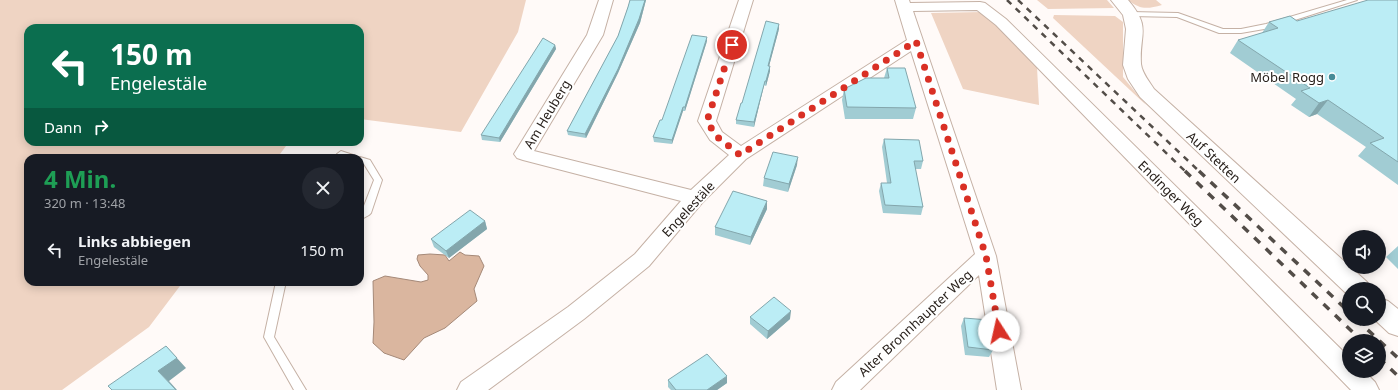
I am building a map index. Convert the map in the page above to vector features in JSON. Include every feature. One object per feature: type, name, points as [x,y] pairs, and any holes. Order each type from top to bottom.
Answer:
[{"type":"street","name":"Am Heuberg","points":[[606,0],[594,35],[523,154],[695,198]]},
{"type":"street","points":[[740,155],[716,136],[707,121],[746,0]]},
{"type":"street","points":[[976,3],[904,4],[986,256],[1009,390]]},
{"type":"street","name":"Endinger Weg","points":[[976,3],[1001,22],[1367,390]]},
{"type":"street","name":"Auf Stetten","points":[[1125,7],[1135,29],[1132,66],[1137,79],[1147,93],[1350,282]]},
{"type":"street","name":"Engelestäle","points":[[469,390],[576,313],[642,260],[695,198],[740,155],[916,41]]},
{"type":"street","name":"Alter Bronnhaupter Weg","points":[[844,390],[986,256]]},
{"type":"street","points":[[1386,314],[1398,325]]},
{"type":"lane","points":[[1125,7],[1178,15],[1222,31],[1241,31],[1267,26],[1354,0]]},
{"type":"lane","points":[[364,161],[367,162],[378,180],[366,212],[364,214]]},
{"type":"lane","points":[[280,286],[269,337],[300,390]]},
{"type":"shaded area","points":[[0,0],[526,0],[518,32],[461,132],[364,120],[364,24],[24,24],[24,146],[286,146],[280,154],[24,154],[24,286],[180,286],[149,327],[62,390],[0,390]]},
{"type":"shaded area","points":[[1037,0],[1107,0],[1114,8],[1048,9]]},
{"type":"shaded area","points":[[1128,0],[1156,0],[1162,5],[1144,8],[1137,6]]},
{"type":"shaded area","points":[[983,12],[1037,67],[1039,105],[963,89],[931,13]]},
{"type":"shaded area","points":[[1054,15],[1115,16],[1123,22],[1123,77],[1146,105],[1053,18]]},
{"type":"shaded area","points":[[460,252],[465,255],[479,256],[484,266],[474,289],[477,301],[445,328],[424,338],[404,360],[384,353],[373,343],[373,281],[385,276],[421,282],[428,280],[428,275],[420,266],[417,259],[418,255],[445,255],[449,261]]},
{"type":"building","points":[[630,0],[645,0],[639,19],[618,69],[585,134],[567,131],[618,36]]},
{"type":"building","name":"Möbel Rogg","points":[[1368,0],[1398,0],[1398,162],[1370,143],[1384,138],[1328,100],[1319,103],[1301,91],[1310,88],[1238,40],[1278,28],[1269,22],[1290,16],[1297,21]]},
{"type":"building","points":[[766,21],[779,24],[768,66],[770,66],[754,122],[736,120],[742,103]]},
{"type":"building","points":[[692,35],[707,37],[685,107],[683,107],[672,140],[653,137],[660,120],[662,120]]},
{"type":"building","points":[[543,38],[555,45],[499,138],[481,135]]},
{"type":"building","points":[[887,68],[905,68],[916,108],[847,107],[844,89],[866,78],[889,78]]},
{"type":"building","points":[[884,139],[919,140],[923,161],[914,161],[923,207],[885,205],[881,183],[891,183]]},
{"type":"building","points":[[773,152],[798,157],[789,184],[764,178]]},
{"type":"building","points":[[733,191],[767,201],[751,237],[715,227]]},
{"type":"building","points":[[470,210],[485,221],[446,251],[431,239]]},
{"type":"building","points":[[774,297],[791,311],[768,331],[750,317]]},
{"type":"building","points":[[964,318],[989,320],[993,350],[968,347]]},
{"type":"building","points":[[166,346],[177,358],[158,371],[176,390],[112,390],[108,386]]},
{"type":"building","points":[[707,354],[727,376],[707,390],[676,390],[668,380]]},
{"type":"railway","points":[[1007,0],[1186,172]]},
{"type":"railway","points":[[1018,0],[1200,172]]},
{"type":"railway","points":[[1185,171],[1355,334]]},
{"type":"railway","points":[[1199,171],[1342,305]]},
{"type":"railway","points":[[1364,326],[1398,358]]},
{"type":"railway","points":[[1386,365],[1398,376]]},
{"type":"place","name":"Möbel Rogg","points":[[1332,77]]},
{"type":"route","points":[[732,45],[707,121],[716,136],[740,155],[916,41],[986,256],[999,331]]}]
